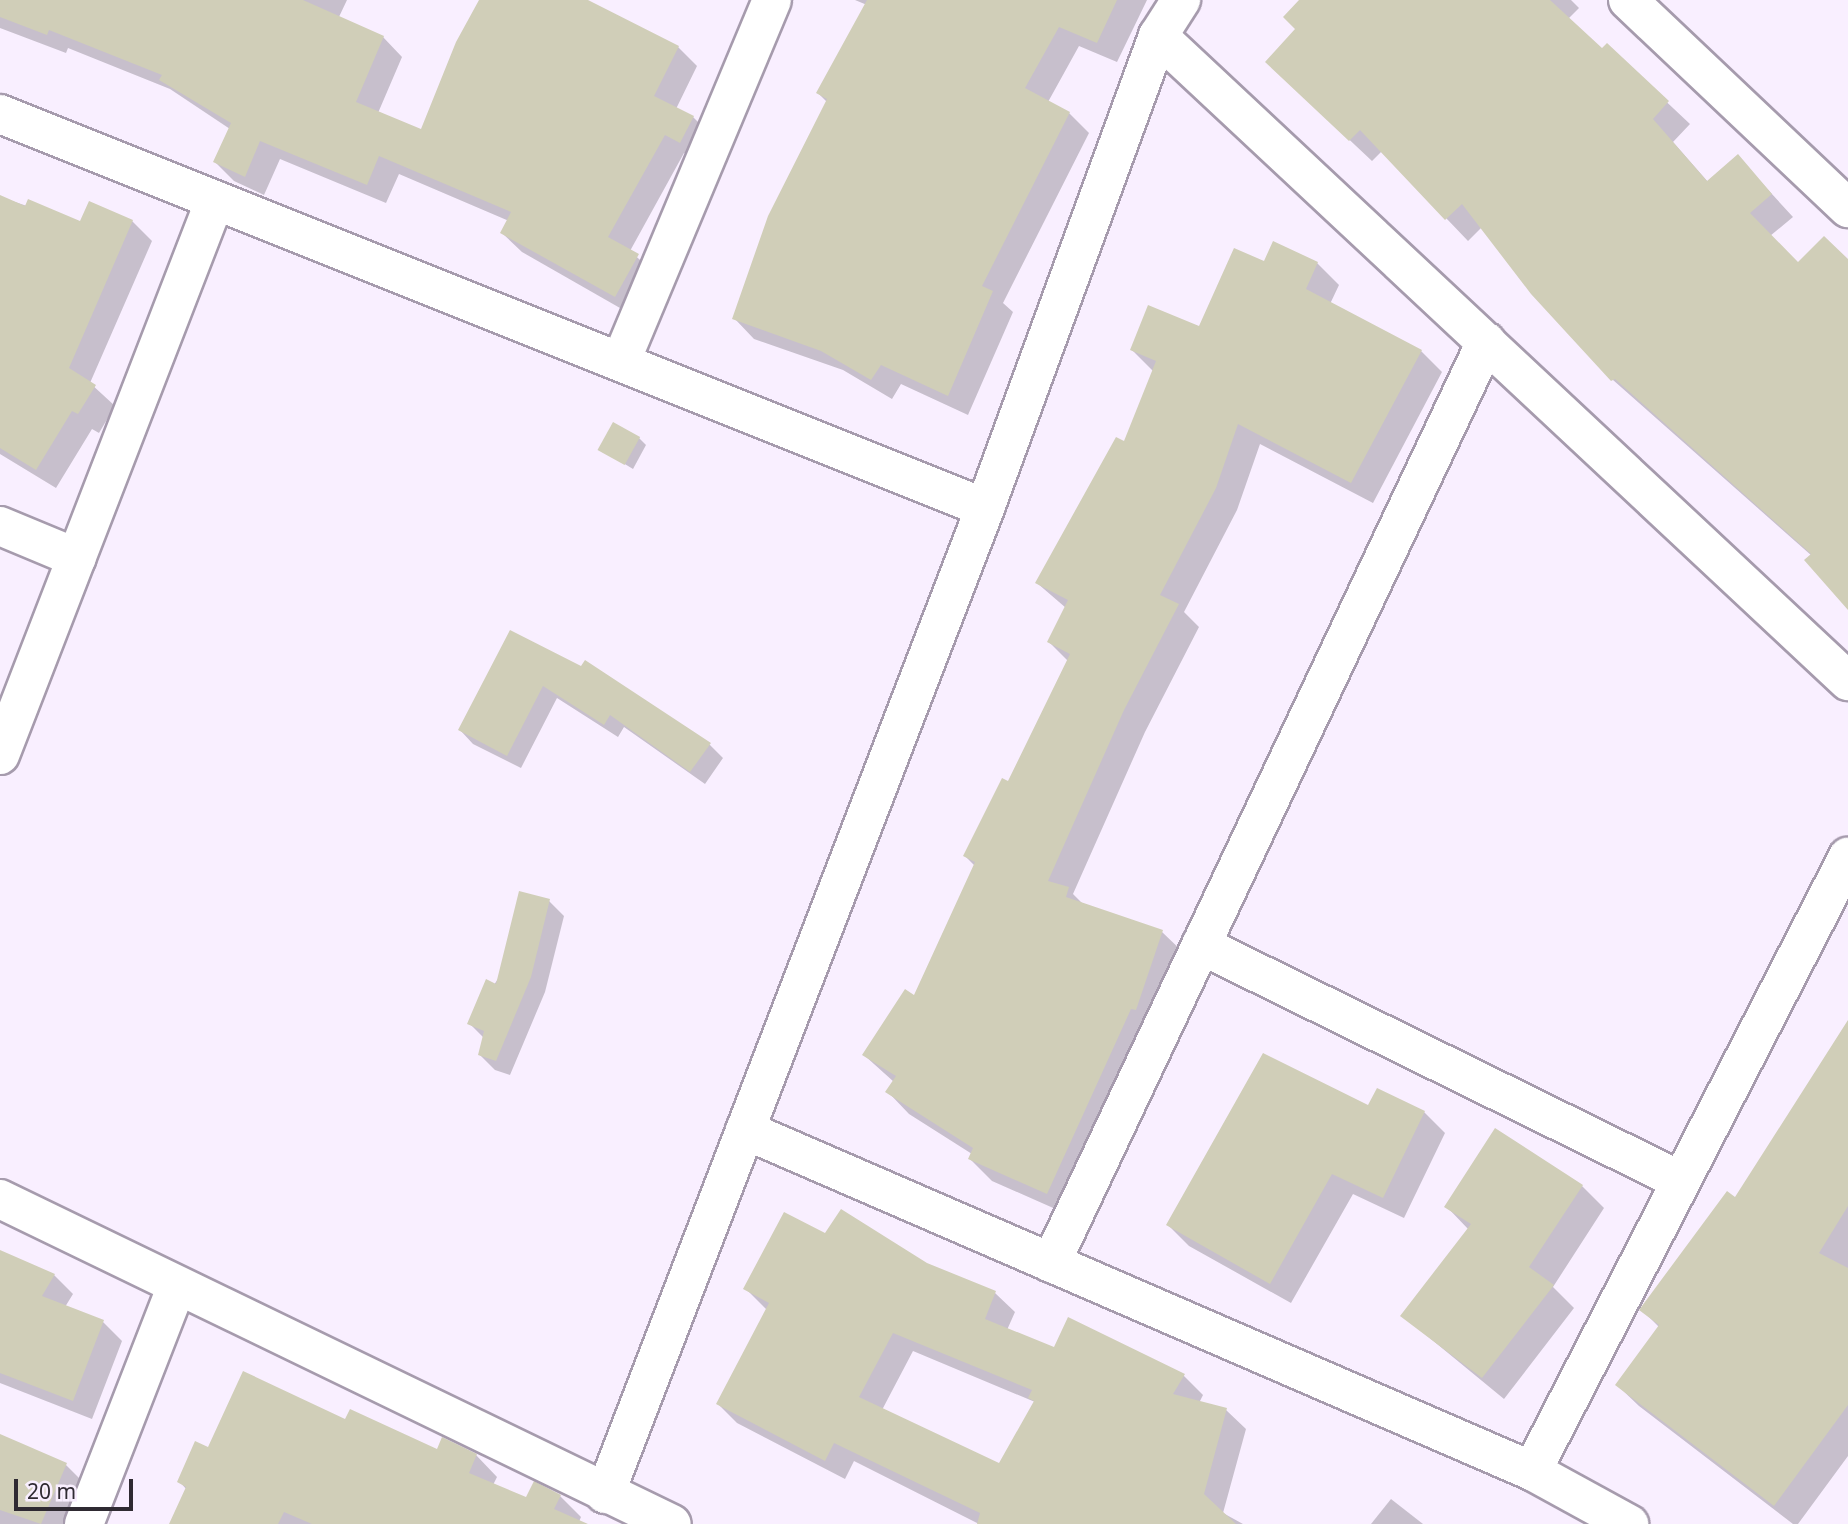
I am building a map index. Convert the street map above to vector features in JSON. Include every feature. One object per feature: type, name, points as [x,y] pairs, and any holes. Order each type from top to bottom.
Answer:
[{"type":"street","points":[[605,1494],[985,508],[1158,36],[1181,0]]},
{"type":"street","points":[[1628,0],[1848,208]]},
{"type":"street","points":[[621,360],[765,2]]},
{"type":"street","points":[[1158,36],[1848,681]]},
{"type":"street","points":[[0,114],[621,360],[985,508]]},
{"type":"street","points":[[0,755],[215,200]]},
{"type":"street","points":[[1051,1262],[1486,342]]},
{"type":"street","points":[[0,526],[77,558]]},
{"type":"street","points":[[1532,1471],[1848,857]]},
{"type":"street","points":[[1201,944],[1681,1181]]},
{"type":"street","points":[[745,1130],[1532,1471],[1629,1524]]},
{"type":"street","points":[[0,1199],[605,1494],[673,1524]]},
{"type":"street","points":[[84,1524],[177,1285]]},
{"type":"building","points":[[0,0],[303,0],[384,36],[356,102],[421,129],[456,42],[479,0],[588,0],[679,46],[654,96],[694,116],[680,143],[665,135],[608,237],[639,254],[615,297],[500,233],[511,212],[379,156],[367,185],[260,141],[245,177],[213,162],[231,123],[159,80],[162,75],[49,30],[47,35],[0,17]]},
{"type":"building","points":[[867,0],[1117,0],[1097,43],[1059,27],[1025,88],[1070,112],[982,286],[993,291],[948,396],[881,365],[871,380],[821,351],[732,319],[768,216],[827,99],[816,93]]},
{"type":"building","points":[[1299,0],[1550,0],[1602,48],[1607,43],[1669,101],[1653,119],[1707,181],[1738,154],[1772,194],[1750,213],[1798,262],[1824,236],[1848,259],[1848,610],[1804,560],[1811,554],[1615,379],[1611,381],[1531,294],[1462,204],[1445,220],[1360,130],[1349,141],[1265,62],[1295,29],[1283,17]]},
{"type":"building","points":[[0,195],[25,206],[28,199],[80,221],[89,201],[133,220],[69,368],[96,385],[78,414],[72,411],[36,470],[0,448]]},
{"type":"building","points":[[1273,241],[1318,262],[1306,289],[1422,350],[1351,483],[1238,424],[1216,488],[1160,595],[1179,604],[1124,710],[1048,881],[1069,887],[1066,897],[1163,930],[1136,1010],[1131,1009],[1047,1194],[968,1159],[973,1148],[885,1092],[896,1076],[862,1055],[905,989],[914,995],[975,862],[963,856],[1002,778],[1008,781],[1070,654],[1047,642],[1068,600],[1035,583],[1116,437],[1124,441],[1156,361],[1130,350],[1148,305],[1199,326],[1234,248],[1264,261]]},
{"type":"building","points":[[613,422],[640,437],[625,465],[597,450]]},
{"type":"building","points":[[510,630],[581,666],[585,660],[711,743],[690,772],[610,715],[604,725],[543,686],[507,756],[458,730]]},
{"type":"building","points":[[519,891],[550,899],[531,977],[496,1061],[478,1055],[484,1031],[467,1024],[486,979],[496,984]]},
{"type":"building","points":[[1848,1020],[1848,1206],[1819,1253],[1848,1268],[1848,1405],[1774,1506],[1615,1385],[1659,1325],[1639,1310],[1727,1191],[1735,1197]]},
{"type":"building","points":[[1263,1053],[1368,1105],[1377,1088],[1425,1111],[1383,1198],[1332,1174],[1270,1284],[1166,1225]]},
{"type":"building","points":[[1495,1128],[1583,1185],[1529,1267],[1554,1285],[1482,1378],[1400,1316],[1471,1224],[1444,1207]]},
{"type":"building","points":[[841,1209],[927,1263],[996,1291],[985,1319],[1054,1347],[1068,1317],[1185,1374],[1173,1394],[1227,1408],[1204,1494],[1236,1524],[977,1524],[980,1513],[834,1443],[825,1461],[716,1404],[769,1303],[743,1289],[784,1212],[825,1233]],"holes":[[[893,1333],[1032,1390],[1028,1398],[1034,1401],[999,1463],[859,1397]]]},
{"type":"building","points":[[0,1250],[55,1274],[42,1296],[104,1320],[73,1401],[0,1373]]},
{"type":"building","points":[[243,1371],[345,1419],[350,1409],[437,1449],[442,1437],[477,1454],[469,1473],[526,1497],[534,1481],[561,1495],[554,1509],[588,1524],[312,1524],[284,1512],[278,1524],[169,1524],[186,1487],[177,1482],[195,1441],[208,1447]]},
{"type":"building","points":[[0,1434],[67,1463],[41,1524],[0,1510]]}]
